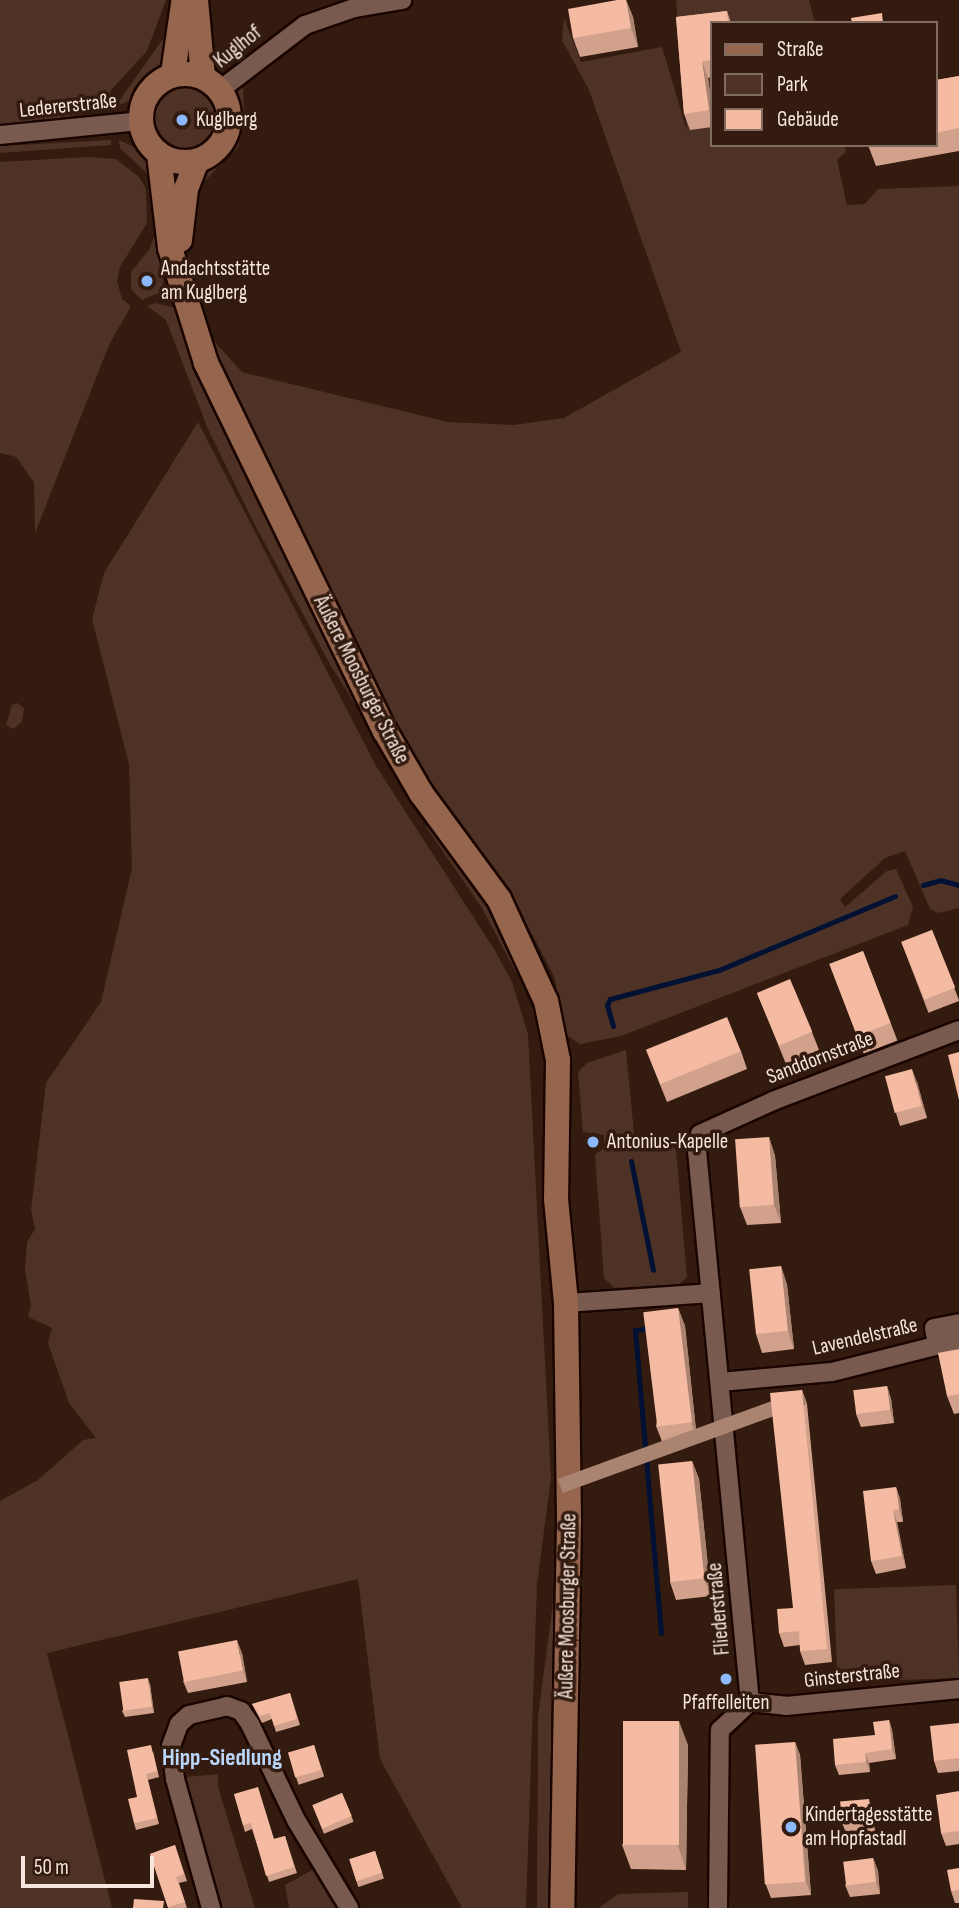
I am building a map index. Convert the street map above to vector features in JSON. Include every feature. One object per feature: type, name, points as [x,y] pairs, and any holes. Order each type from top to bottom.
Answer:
[{"type":"street","points":[[140,121],[148,92],[173,74],[184,0]]},
{"type":"street","points":[[159,154],[170,160],[197,161],[218,148],[229,126],[229,113],[212,84],[196,0]]},
{"type":"street","name":"Kuglhof","points":[[212,84],[305,25],[354,8],[402,0]]},
{"type":"street","points":[[173,74],[212,84]]},
{"type":"street","name":"Ledererstraße","points":[[0,135],[140,121]]},
{"type":"street","name":"Äußere Moosburger Straße","points":[[140,121],[146,141],[159,154],[178,276],[206,363],[385,731],[421,793],[499,899],[525,947],[546,1001],[558,1071],[556,1199],[566,1303],[569,1534],[562,1908]]},
{"type":"street","name":"Äußere Moosburger Straße","points":[[178,276],[186,190],[197,161]]},
{"type":"street","name":"Sanddornstraße","points":[[700,1134],[773,1101],[959,1030]]},
{"type":"street","name":"Fliederstraße","points":[[700,1134],[697,1151],[750,1702]]},
{"type":"street","points":[[566,1303],[710,1293]]},
{"type":"street","name":"Lavendelstraße","points":[[937,1344],[934,1328],[959,1322]]},
{"type":"street","name":"Lavendelstraße","points":[[720,1382],[832,1372],[959,1340]]},
{"type":"street","name":"Ginsterstraße","points":[[750,1702],[786,1706],[959,1689]]},
{"type":"street","points":[[718,1908],[720,1730],[750,1702]]},
{"type":"street","points":[[211,1908],[175,1779],[171,1746],[179,1724],[189,1715],[227,1706],[241,1711],[250,1724],[296,1820],[349,1908]]},
{"type":"green space","points":[[0,0],[166,0],[147,51],[111,90],[104,110],[0,128]]},
{"type":"green space","points":[[676,0],[809,0],[814,21],[710,21],[710,147],[845,147],[846,152],[837,160],[847,205],[865,204],[878,189],[959,186],[959,908],[938,913],[930,909],[905,851],[885,858],[840,899],[845,907],[887,871],[896,869],[913,907],[908,925],[621,1036],[580,1044],[566,1035],[554,976],[512,896],[430,787],[395,728],[204,330],[242,372],[448,422],[514,425],[564,418],[681,352],[589,90],[562,40],[564,18],[581,62],[662,47],[687,131]]},
{"type":"green space","points":[[167,33],[172,60],[148,78],[131,100],[115,107]]},
{"type":"green space","points":[[182,82],[202,88],[212,98],[218,118],[212,138],[202,148],[182,154],[162,148],[152,138],[146,118],[152,98],[162,88]]},
{"type":"green space","points":[[243,82],[244,122],[238,147],[200,186],[196,176],[227,151],[237,134],[236,93]]},
{"type":"green space","points":[[111,140],[111,145],[0,153],[0,146]]},
{"type":"green space","points":[[119,140],[138,149],[148,161],[153,179],[120,148]]},
{"type":"green space","points":[[86,157],[116,159],[139,177],[146,189],[147,223],[120,267],[117,281],[122,299],[131,306],[109,345],[35,533],[34,482],[16,457],[0,453],[0,162]]},
{"type":"green space","points":[[160,222],[165,267],[161,292],[142,300],[131,289],[131,272],[149,250]]},
{"type":"green space","points":[[155,303],[176,308],[347,683],[415,799],[331,666],[254,523],[208,429],[166,320],[147,306]]},
{"type":"green space","points":[[198,422],[376,766],[494,949],[512,982],[528,1034],[551,1478],[537,1584],[526,1908],[462,1908],[380,1759],[358,1579],[47,1653],[112,1908],[0,1908],[0,1501],[38,1480],[83,1440],[96,1438],[69,1403],[48,1343],[52,1328],[28,1317],[31,1305],[25,1269],[27,1242],[35,1229],[31,1210],[46,1083],[101,1002],[132,868],[129,764],[92,619],[104,573]]},
{"type":"green space","points":[[17,703],[24,708],[22,722],[13,729],[6,725],[12,705]]},
{"type":"green space","points":[[430,823],[497,916],[536,996],[549,1075],[545,1179],[544,1061],[531,1001],[482,908],[426,827]]},
{"type":"green space","points":[[626,1050],[635,1144],[667,1142],[676,1150],[687,1277],[679,1284],[614,1288],[604,1278],[595,1155],[604,1148],[604,1135],[583,1132],[578,1072],[587,1063]]},
{"type":"green space","points":[[566,1577],[550,1908],[537,1908],[538,1717],[555,1587]]},
{"type":"green space","points":[[956,1585],[959,1678],[837,1682],[834,1589]]},
{"type":"green space","points":[[218,1774],[218,1787],[255,1908],[223,1908],[186,1777]]},
{"type":"green space","points":[[314,1869],[340,1908],[289,1908],[285,1885]]},
{"type":"green space","points":[[688,1892],[688,1908],[599,1908],[618,1894]]},
{"type":"building","points":[[626,0],[631,28],[573,38],[568,9]]},
{"type":"building","points":[[727,11],[728,21],[710,21],[710,60],[702,61],[709,110],[684,114],[676,17]]},
{"type":"building","points":[[882,13],[883,21],[852,21],[851,18]]},
{"type":"building","points":[[959,76],[959,128],[938,133],[938,80]]},
{"type":"building","points":[[932,930],[955,987],[925,1000],[901,942]]},
{"type":"building","points":[[863,951],[891,1023],[857,1036],[829,964]]},
{"type":"building","points":[[790,979],[812,1031],[779,1046],[757,993]]},
{"type":"building","points":[[727,1017],[741,1051],[660,1084],[646,1050]]},
{"type":"building","points":[[959,1052],[959,1100],[948,1055]]},
{"type":"building","points":[[912,1069],[922,1106],[895,1113],[885,1076]]},
{"type":"building","points":[[769,1137],[774,1205],[740,1207],[735,1139]]},
{"type":"building","points":[[781,1266],[788,1331],[756,1334],[749,1269]]},
{"type":"building","points":[[678,1308],[692,1422],[657,1426],[643,1312]]},
{"type":"building","points":[[959,1349],[959,1394],[947,1396],[938,1353]]},
{"type":"building","points":[[887,1386],[890,1410],[856,1414],[853,1390]]},
{"type":"building","points":[[802,1390],[827,1649],[800,1651],[799,1631],[779,1633],[777,1609],[793,1608],[770,1393]]},
{"type":"building","points":[[692,1461],[704,1578],[671,1582],[658,1465]]},
{"type":"building","points":[[896,1487],[899,1509],[893,1510],[902,1556],[871,1561],[863,1491]]},
{"type":"building","points":[[237,1640],[243,1670],[184,1682],[178,1651]]},
{"type":"building","points":[[148,1678],[152,1707],[123,1711],[119,1682]]},
{"type":"building","points":[[290,1693],[297,1719],[274,1726],[270,1713],[260,1716],[252,1704]]},
{"type":"building","points":[[889,1720],[892,1749],[865,1753],[866,1762],[835,1765],[833,1739],[875,1735],[873,1722]]},
{"type":"building","points":[[623,1721],[679,1721],[679,1845],[623,1845]]},
{"type":"building","points":[[959,1723],[959,1758],[934,1761],[930,1726]]},
{"type":"building","points":[[795,1742],[805,1882],[765,1884],[755,1745]]},
{"type":"building","points":[[151,1745],[157,1771],[146,1774],[157,1818],[134,1823],[128,1799],[137,1797],[127,1750]]},
{"type":"building","points":[[314,1745],[321,1770],[295,1777],[288,1752]]},
{"type":"building","points":[[258,1787],[274,1839],[285,1836],[294,1867],[266,1876],[251,1823],[243,1825],[234,1794]]},
{"type":"building","points":[[959,1791],[959,1831],[941,1833],[936,1795]]},
{"type":"building","points":[[342,1793],[352,1816],[322,1829],[313,1806]]},
{"type":"building","points":[[869,1799],[871,1820],[842,1822],[840,1802]]},
{"type":"building","points":[[175,1845],[184,1874],[176,1877],[185,1902],[168,1907],[150,1854]]},
{"type":"building","points":[[375,1851],[382,1873],[356,1881],[349,1859]]},
{"type":"building","points":[[873,1858],[876,1882],[846,1885],[843,1862]]},
{"type":"building","points":[[959,1868],[959,1890],[951,1891],[947,1870]]},
{"type":"building","points":[[134,1899],[164,1901],[163,1908],[133,1908]]},
{"type":"waterway","points":[[923,885],[940,880],[959,885]]},
{"type":"waterway","points":[[613,1026],[607,1005],[610,999],[719,970],[895,896]]},
{"type":"waterway","points":[[631,1161],[653,1270]]},
{"type":"waterway","points":[[651,1328],[635,1330],[661,1633]]},
{"type":"place","name":"Kuglberg","points":[[182,120]]},
{"type":"place","name":"Andachtsstätte am Kuglberg","points":[[147,281]]},
{"type":"place","name":"Antonius-Kapelle","points":[[593,1142]]},
{"type":"place","name":"Pfaffelleiten","points":[[726,1679]]},
{"type":"place","name":"Kindertagesstätte am Hopfastadl","points":[[791,1827]]},
{"type":"district","name":"Hipp-Siedlung","points":[[222,1758]]}]
